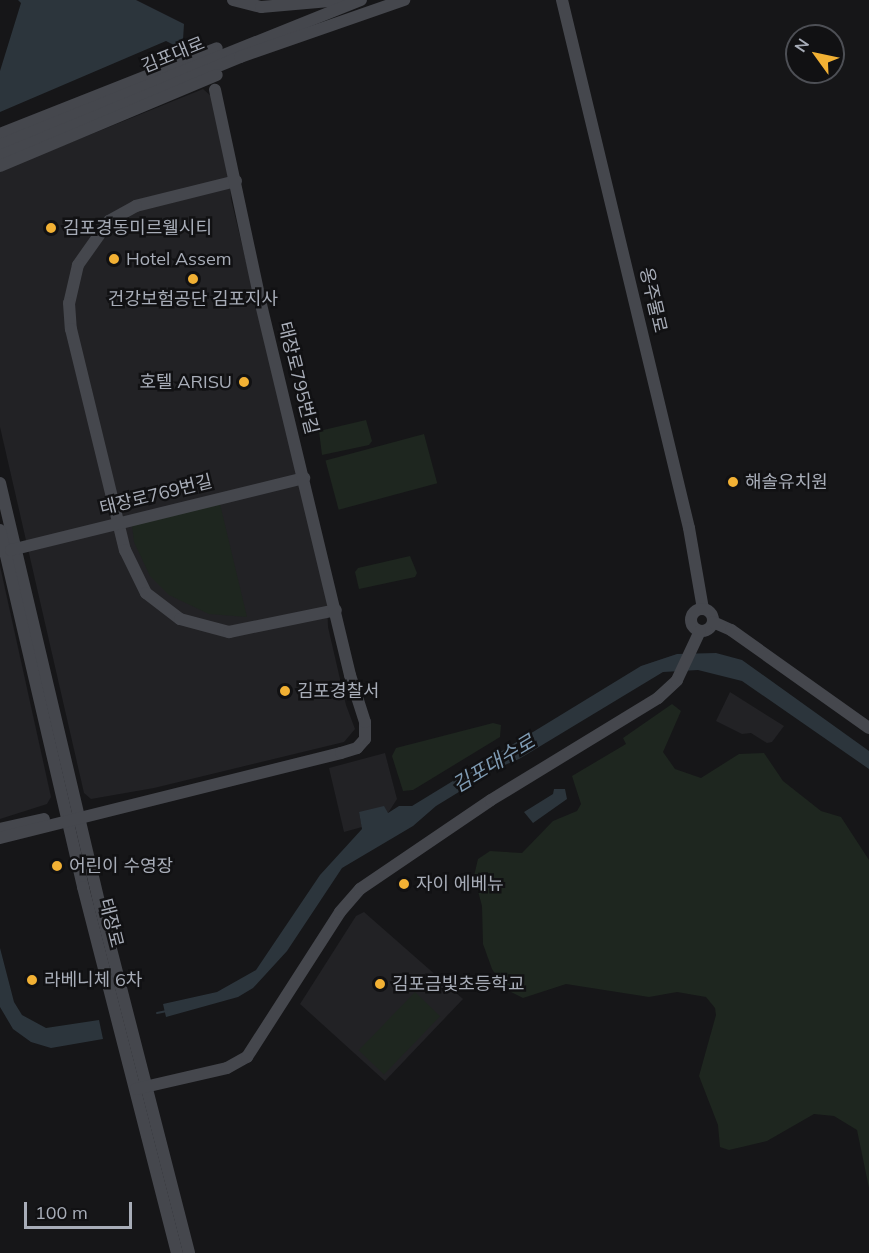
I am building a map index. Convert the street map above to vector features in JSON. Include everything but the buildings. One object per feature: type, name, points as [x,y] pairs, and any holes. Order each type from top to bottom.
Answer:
[{"type":"street","points":[[233,0],[261,7],[343,0]]},
{"type":"street","name":"김포대로","points":[[0,134],[343,0]]},
{"type":"street","name":"김포대로","points":[[0,145],[361,0]]},
{"type":"street","name":"김포대로","points":[[0,156],[240,57],[404,0]]},
{"type":"street","name":"옹주물로","points":[[562,0],[689,528],[703,609]]},
{"type":"street","name":"김포대로","points":[[0,166],[192,87],[311,33]]},
{"type":"street","points":[[192,87],[214,90],[226,70]]},
{"type":"street","name":"태장로795번길","points":[[73,816],[351,745],[359,737],[359,724],[336,610],[214,90]]},
{"type":"street","points":[[236,181],[123,213],[96,235],[78,265],[69,316],[118,524],[131,568],[146,593],[169,612],[196,626],[236,632],[336,610]]},
{"type":"street","name":"태장로769번길","points":[[2,552],[304,478]]},
{"type":"street","name":"태장로","points":[[0,483],[18,549],[73,816]]},
{"type":"street","name":"태장로","points":[[0,530],[2,552],[73,816],[141,1088],[177,1253]]},
{"type":"street","points":[[703,609],[711,612],[713,622],[707,630],[700,631],[692,625],[691,618],[703,609]]},
{"type":"street","points":[[713,622],[753,645],[869,728]]},
{"type":"street","points":[[189,1253],[141,1088],[227,1068],[247,1057],[340,912],[360,889],[481,806],[636,714],[677,680],[700,631]]},
{"type":"street","points":[[0,829],[73,816]]},
{"type":"street","points":[[0,838],[73,816]]},
{"type":"shaded area","points":[[203,89],[211,96],[229,168],[231,199],[327,598],[328,627],[346,705],[355,729],[344,742],[154,788],[91,799],[84,793],[0,427],[0,171]]},
{"type":"shaded area","points":[[366,420],[372,441],[369,445],[322,455],[319,431]]},
{"type":"shaded area","points":[[424,434],[437,483],[339,510],[325,460]]},
{"type":"shaded area","points":[[220,504],[247,617],[209,614],[169,595],[150,576],[134,542],[132,525]]},
{"type":"shaded area","points":[[410,556],[417,573],[415,577],[359,589],[355,572],[358,568]]},
{"type":"shaded area","points":[[0,566],[51,797],[47,804],[0,819]]},
{"type":"shaded area","points":[[730,692],[784,726],[772,742],[767,743],[751,733],[742,734],[716,721]]},
{"type":"shaded area","points":[[672,704],[681,711],[663,752],[675,769],[701,778],[739,754],[764,753],[783,781],[821,811],[841,817],[869,860],[869,1188],[857,1130],[834,1116],[814,1114],[767,1141],[729,1150],[720,1147],[718,1125],[699,1076],[716,1015],[715,1008],[706,997],[677,992],[649,997],[566,984],[523,998],[505,989],[492,969],[483,944],[482,906],[474,876],[478,859],[490,851],[522,853],[553,821],[577,811],[581,804],[572,776],[626,744],[623,738]]},
{"type":"shaded area","points":[[493,723],[501,725],[500,737],[413,790],[403,791],[392,756],[396,748]]},
{"type":"shaded area","points":[[385,753],[397,799],[388,813],[359,812],[362,827],[344,832],[329,768]]},
{"type":"shaded area","name":"김포금빛초등학교","points":[[364,912],[463,999],[385,1081],[300,1004],[356,916]]},
{"type":"shaded area","points":[[415,992],[440,1016],[384,1075],[359,1050]]},
{"type":"water","points":[[18,0],[136,0],[184,24],[183,40],[176,46],[166,41],[0,112],[0,71],[21,3]]},
{"type":"water","points":[[716,653],[742,660],[869,751],[869,769],[742,681],[698,670],[663,672],[519,759],[498,768],[436,806],[413,826],[342,868],[287,951],[253,988],[238,997],[166,1017],[163,1004],[217,992],[256,970],[320,875],[362,829],[359,812],[384,806],[388,813],[399,806],[412,806],[641,666],[677,654]]},
{"type":"water","points":[[554,789],[565,789],[567,799],[533,823],[524,812],[553,794]]},
{"type":"water","points":[[0,948],[14,1002],[22,1015],[46,1028],[99,1020],[103,1039],[51,1048],[31,1042],[13,1029],[0,1007]]},
{"type":"waterway","name":"김포대수로","points":[[157,1013],[167,1011]]},
{"type":"place","name":"김포경동미르웰시티","points":[[51,228]]},
{"type":"place","name":"Hotel Assem","points":[[114,259]]},
{"type":"place","name":"건강보험공단 김포지사","points":[[193,279]]},
{"type":"place","name":"호텔 ARISU","points":[[244,382]]},
{"type":"place","name":"해솔유치원","points":[[733,482]]},
{"type":"place","name":"김포경찰서","points":[[285,691]]},
{"type":"place","name":"어린이 수영장","points":[[57,866]]},
{"type":"place","name":"자이 에베뉴","points":[[404,884]]},
{"type":"place","name":"라베니체 6차","points":[[32,980]]},
{"type":"place","name":"김포금빛초등학교","points":[[380,984]]}]
